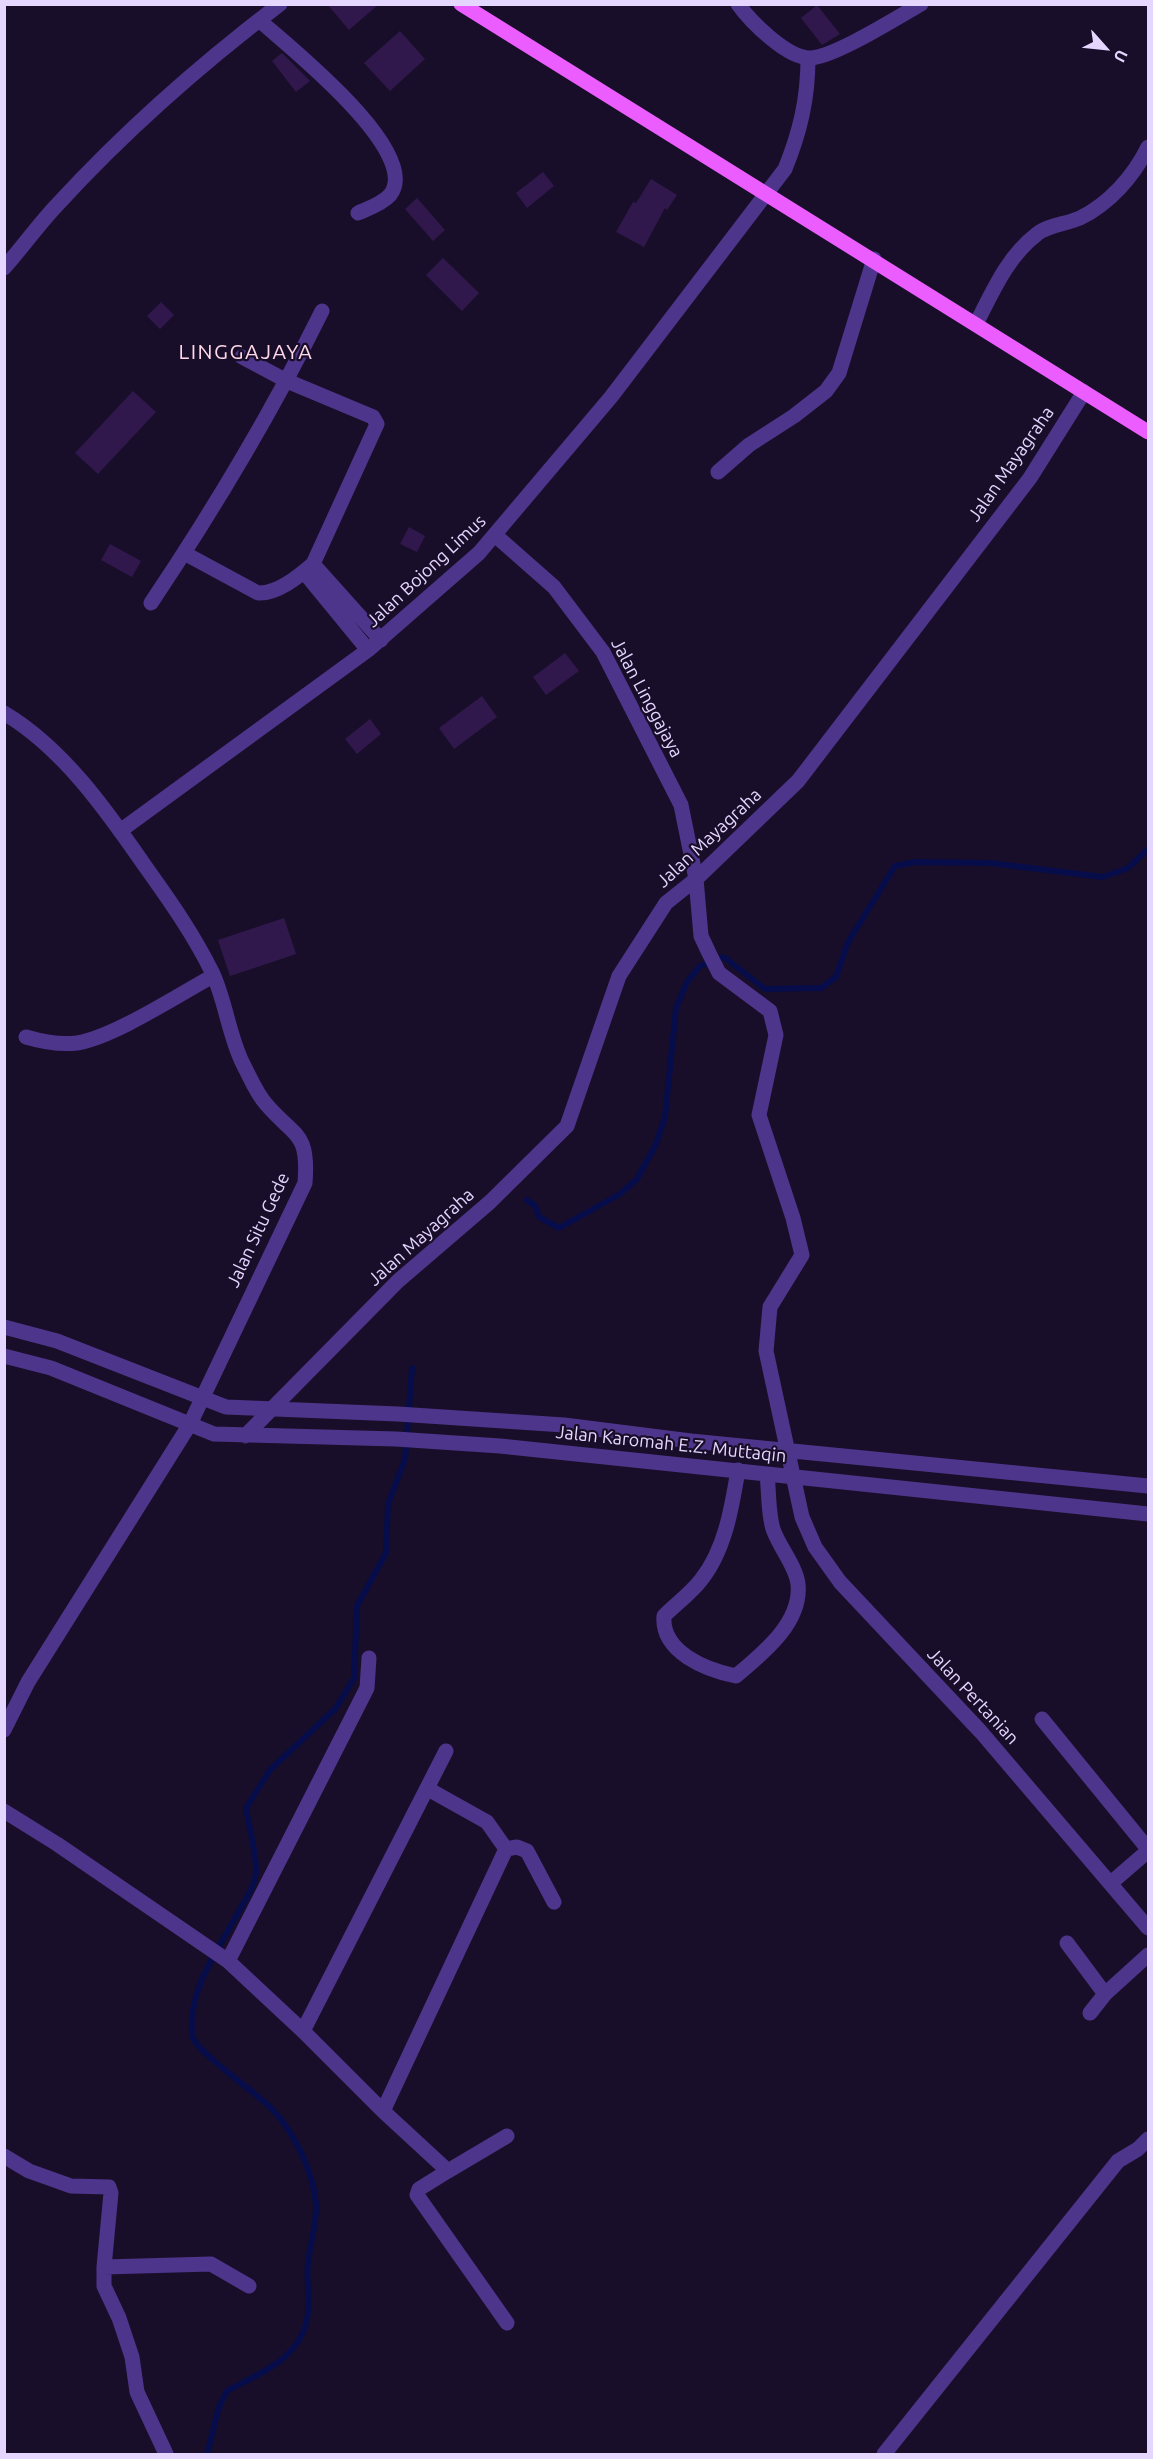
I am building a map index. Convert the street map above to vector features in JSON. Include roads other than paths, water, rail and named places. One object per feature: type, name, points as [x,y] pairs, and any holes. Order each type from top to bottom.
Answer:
[{"type":"main road","points":[[461,4],[1149,432]]},
{"type":"street","points":[[4,268],[56,205],[138,125],[220,50],[280,4]]},
{"type":"street","points":[[738,4],[765,34],[782,46],[808,58],[827,55],[921,4]]},
{"type":"street","points":[[259,20],[352,104],[369,124],[396,171],[390,195],[358,213]]},
{"type":"street","name":"Jalan Bojong Limus","points":[[120,831],[375,645],[495,535],[611,396],[785,169],[801,129],[808,86],[808,58]]},
{"type":"street","points":[[976,324],[1006,264],[1038,233],[1079,218],[1106,202],[1143,158],[1149,147]]},
{"type":"street","points":[[718,472],[748,445],[794,416],[826,391],[839,373],[874,259]]},
{"type":"street","points":[[151,603],[184,553],[287,381],[322,311]]},
{"type":"street","points":[[184,553],[258,593],[269,594],[308,568],[377,424],[373,417],[287,381],[242,357]]},
{"type":"street","name":"Jalan Mayagraha","points":[[245,1436],[398,1281],[490,1202],[567,1126],[619,976],[666,903],[696,879],[798,782],[1030,478],[1084,392]]},
{"type":"street","name":"Jalan Linggajaya","points":[[495,535],[554,587],[603,652],[681,806],[696,879],[702,936],[719,973]]},
{"type":"street","points":[[308,568],[375,645]]},
{"type":"street","name":"Jalan Situ Gede","points":[[4,713],[19,722],[72,771],[120,831],[192,932],[213,976],[242,1062],[264,1103],[300,1136],[307,1157],[305,1184],[190,1424],[28,1682],[4,1730]]},
{"type":"street","name":"Jalan Pertanian","points":[[719,973],[770,1011],[776,1035],[759,1115],[793,1218],[802,1255],[770,1307],[766,1351],[802,1517],[814,1547],[840,1582],[981,1732],[1112,1882],[1149,1928]]},
{"type":"street","points":[[26,1037],[46,1043],[75,1043],[100,1037],[213,976]]},
{"type":"street","name":"Jalan Karomah E.Z. Muttaqin","points":[[4,1327],[57,1341],[226,1407],[398,1414],[564,1425],[1149,1486]]},
{"type":"street","name":"Jalan Karomah E.Z. Muttaqin","points":[[4,1356],[51,1368],[214,1434],[396,1439],[448,1443],[738,1470],[1149,1514]]},
{"type":"street","points":[[738,1470],[732,1507],[721,1541],[702,1579],[664,1616],[663,1629],[671,1644],[711,1671],[736,1676],[767,1648],[789,1622],[796,1606],[798,1583],[772,1528],[767,1474]]},
{"type":"street","points":[[225,1960],[367,1689],[369,1658]]},
{"type":"street","points":[[1042,1719],[1149,1850],[1112,1882]]},
{"type":"street","points":[[303,2031],[446,1751]]},
{"type":"street","points":[[428,1789],[487,1822],[506,1849]]},
{"type":"street","points":[[4,1811],[57,1844],[225,1960],[303,2031],[383,2111],[448,2171]]},
{"type":"street","points":[[506,1849],[517,1847],[527,1851],[554,1902]]},
{"type":"street","points":[[383,2111],[506,1849]]},
{"type":"street","points":[[1067,1943],[1105,1994]]},
{"type":"street","points":[[1090,2013],[1105,1994],[1149,1955]]},
{"type":"street","points":[[507,2136],[419,2189],[417,2195],[507,2323]]},
{"type":"street","points":[[884,2454],[1118,2161],[1149,2139]]},
{"type":"street","points":[[4,2156],[29,2171],[72,2186],[109,2187],[111,2193],[104,2286],[119,2318],[132,2357],[137,2392],[166,2454]]},
{"type":"street","points":[[104,2267],[211,2264],[249,2286]]},
{"type":"waterway","points":[[527,1200],[535,1206],[539,1217],[559,1228],[620,1194],[637,1179],[656,1144],[665,1117],[676,1008],[687,982],[700,966],[724,957],[765,989],[821,988],[836,977],[848,942],[895,866],[915,862],[990,863],[1103,877],[1128,868],[1148,849]]},
{"type":"waterway","points":[[207,2454],[219,2407],[227,2391],[279,2362],[298,2342],[305,2328],[308,2313],[308,2263],[316,2204],[307,2166],[289,2130],[265,2102],[214,2061],[195,2041],[192,2034],[195,2001],[206,1970],[254,1882],[255,1855],[246,1808],[270,1770],[336,1708],[354,1678],[357,1606],[386,1553],[388,1504],[405,1459],[412,1368]]},
{"type":"district","name":"LINGGAJAYA","points":[[246,352]]}]
